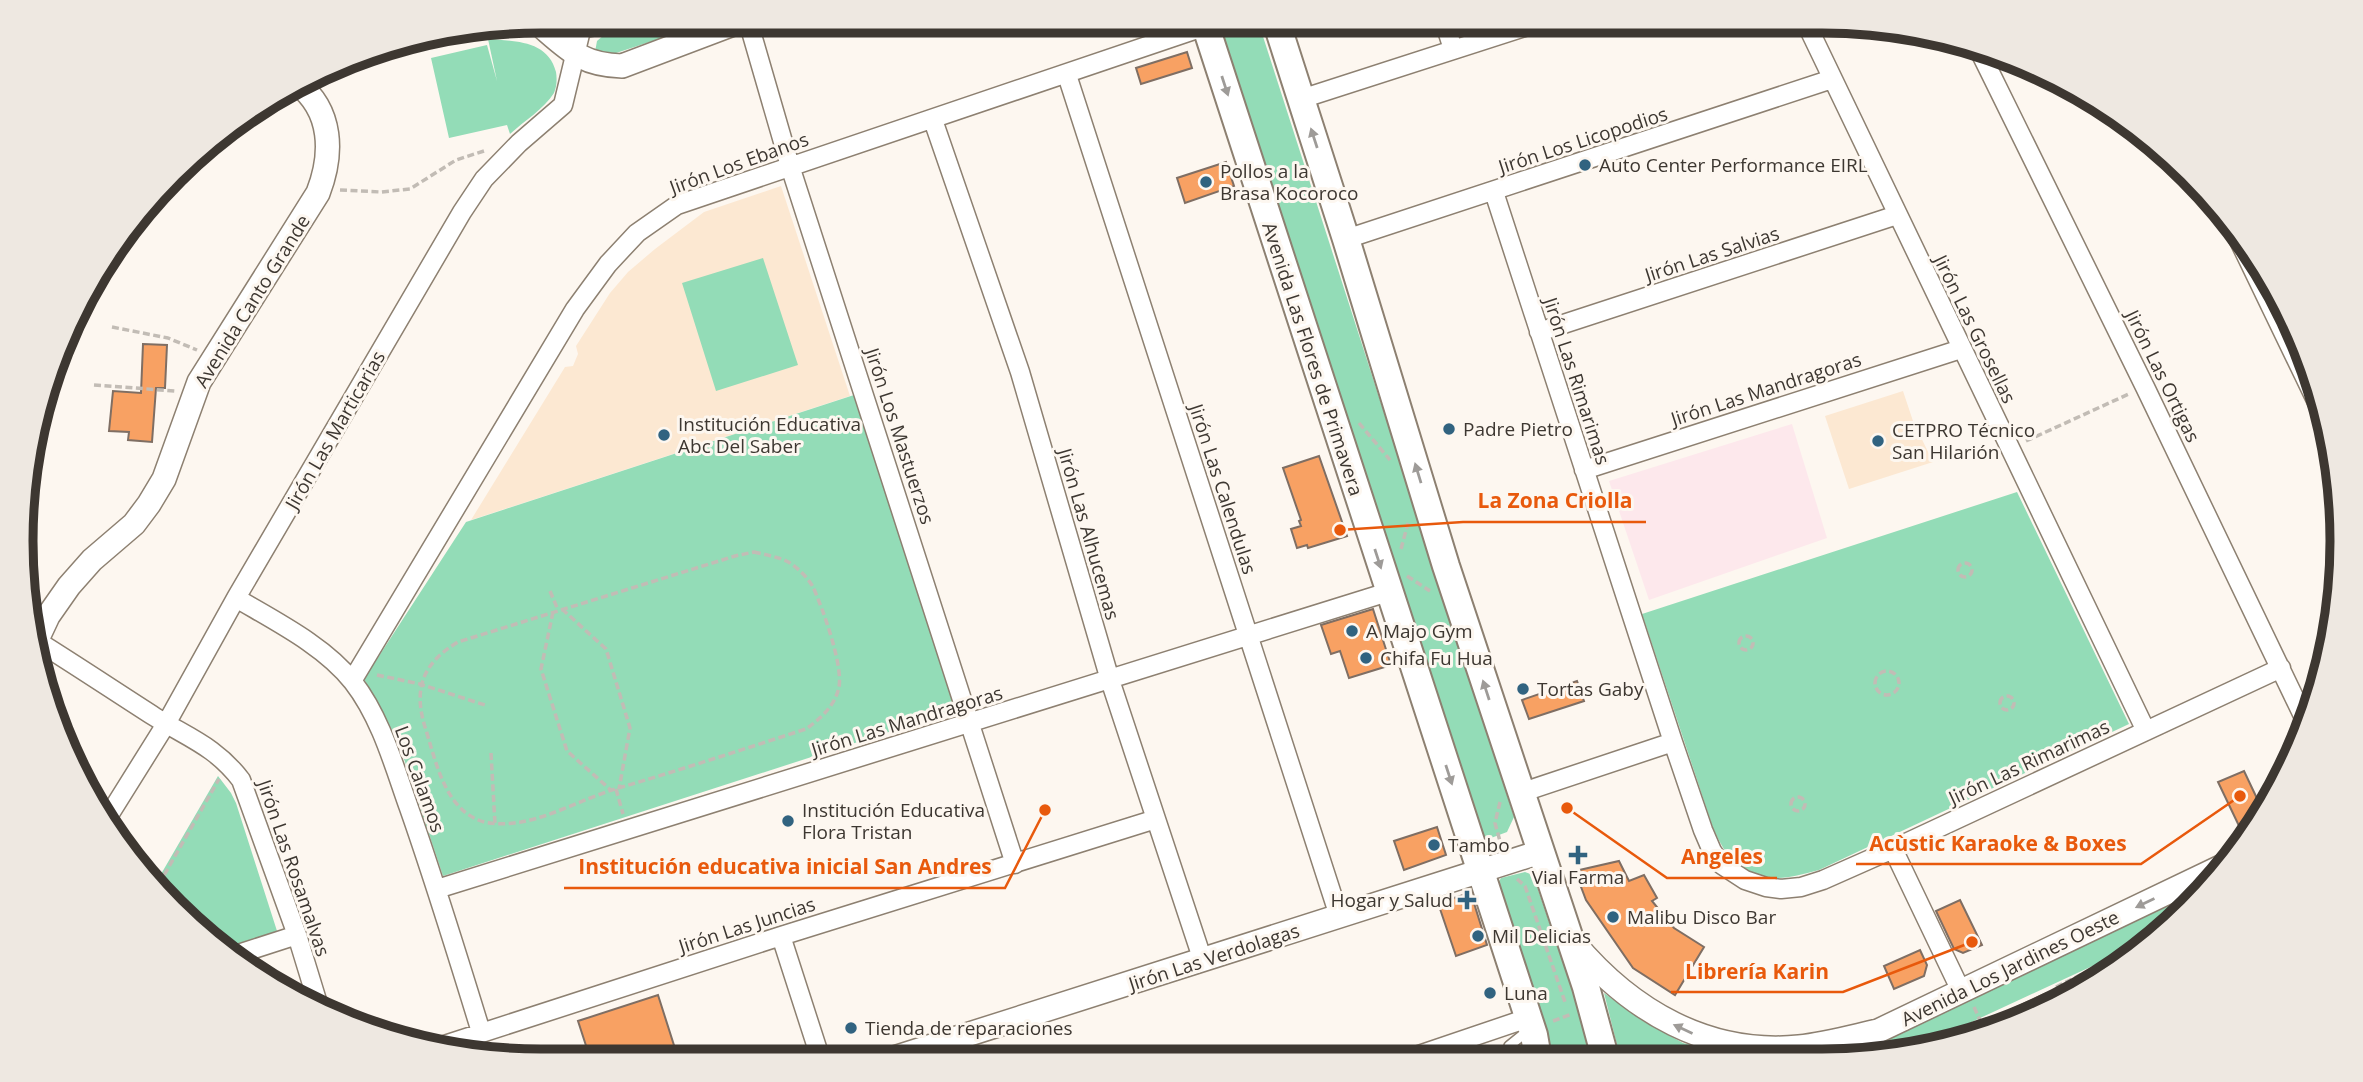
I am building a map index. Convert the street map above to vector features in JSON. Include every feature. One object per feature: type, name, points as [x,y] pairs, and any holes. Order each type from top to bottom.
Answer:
[{"type":"main road","name":"Avenida Las Flores de Primavera","points":[[1208,33],[1480,872],[1524,1024],[1534,1049]]},
{"type":"main road","points":[[1280,33],[1446,566],[1569,937],[1578,1015],[1599,1049]]},
{"type":"street","points":[[546,33],[573,54],[602,66],[622,66],[709,33]]},
{"type":"street","name":"Jirón Las Marticarias","points":[[111,811],[166,723],[462,212],[484,179],[519,143],[563,105],[580,33]]},
{"type":"street","name":"Jirón Los Mastuerzos","points":[[751,33],[790,166],[1015,864]]},
{"type":"street","name":"Jirón Los Ebanos","points":[[352,681],[575,309],[608,264],[637,233],[677,205],[1067,75],[1181,33]]},
{"type":"street","points":[[1448,33],[1453,49]]},
{"type":"street","points":[[1301,99],[1504,33]]},
{"type":"street","name":"Jirón Las Grosellas","points":[[1811,33],[2146,731]]},
{"type":"street","name":"Jirón Las Ortigas","points":[[1984,60],[2301,710]]},
{"type":"street","name":"Jirón Las Calendulas","points":[[1067,75],[1339,916]]},
{"type":"street","name":"Jirón Los Licopodios","points":[[1346,239],[1832,79]]},
{"type":"street","name":"Avenida Canto Grande","points":[[41,630],[69,586],[92,560],[134,524],[149,504],[164,479],[199,382],[318,193],[326,171],[328,144],[325,124],[317,104],[305,92]]},
{"type":"street","name":"Jirón Las Alhucemas","points":[[933,120],[1020,372],[1110,680],[1203,961]]},
{"type":"street","name":"Jirón Las Rimarimas","points":[[1494,192],[1672,742],[1712,851],[1722,865],[1749,882],[1781,889],[1801,887],[1823,880],[2281,668]]},
{"type":"street","name":"Jirón Las Salvias","points":[[1539,332],[1897,215]]},
{"type":"street","points":[[2259,283],[2294,354]]},
{"type":"street","name":"Jirón Las Mandragoras","points":[[1584,470],[1961,349]]},
{"type":"street","name":"Jirón Las Mandragoras","points":[[437,889],[1388,592]]},
{"type":"street","name":"Los Calamos","points":[[236,598],[293,631],[352,681],[370,710],[389,751],[437,889],[481,1032]]},
{"type":"street","name":"Jirón Las Rosamalvas","points":[[46,650],[210,748],[227,762],[241,780],[297,935],[316,996]]},
{"type":"street","points":[[1520,793],[1672,742]]},
{"type":"street","name":"Jirón Las Juncias","points":[[455,1041],[1156,819]]},
{"type":"street","points":[[1893,849],[1963,990]]},
{"type":"street","name":"Jirón Las Verdolagas","points":[[923,1049],[1540,852]]},
{"type":"street","name":"Avenida Los Jardines Oeste","points":[[1569,937],[1596,969],[1619,990],[1648,1009],[1698,1035],[1731,1044],[1765,1048],[1798,1047],[1878,1031],[2205,874]]},
{"type":"street","points":[[244,952],[297,935]]},
{"type":"street","points":[[781,936],[817,1049]]},
{"type":"street","points":[[1440,1049],[1524,1024]]},
{"type":"lane","points":[[1524,1024],[1509,1048],[1524,1024]]},
{"type":"path","points":[[338,190],[381,192],[410,189],[456,160],[494,148]]},
{"type":"path","points":[[112,327],[167,338],[214,357]]},
{"type":"path","points":[[94,384],[195,393]]},
{"type":"path","points":[[2010,449],[2145,387]]},
{"type":"path","points":[[754,552],[774,556],[790,563],[805,575],[812,586],[835,649],[839,688],[831,706],[812,725],[792,733],[524,821],[495,824],[475,819],[458,807],[449,795],[420,711],[420,684],[444,650],[458,642],[558,610],[735,556],[754,552]]},
{"type":"path","points":[[1964,562],[1969,564],[1972,571],[1970,575],[1960,576],[1957,571],[1959,565],[1964,562]]},
{"type":"path","points":[[550,591],[558,610],[606,649],[631,728],[615,789]]},
{"type":"path","points":[[558,610],[541,669],[567,751],[615,789],[624,815]]},
{"type":"path","points":[[1742,636],[1748,636],[1753,639],[1754,645],[1751,649],[1744,650],[1740,648],[1739,641],[1742,636]]},
{"type":"path","points":[[1882,672],[1892,672],[1898,677],[1898,687],[1890,695],[1880,693],[1875,685],[1882,672]]},
{"type":"path","points":[[377,675],[420,684],[488,706]]},
{"type":"path","points":[[491,753],[495,824]]},
{"type":"path","points":[[162,879],[219,779]]},
{"type":"path","points":[[1797,797],[1802,798],[1805,806],[1799,812],[1794,811],[1790,803],[1797,797]]},
{"type":"path","points":[[1524,1024],[1578,1015],[1525,887]]},
{"type":"path","points":[[1963,990],[1981,1023]]},
{"type":"shaded area","points":[[781,186],[850,396],[471,520],[565,367],[573,366],[578,354],[576,346],[610,293],[628,272],[704,212]]},
{"type":"shaded area","name":"CETPRO Técnico San Hilarión","points":[[1903,391],[1913,421],[1933,462],[1849,489],[1825,416]]},
{"type":"shaded area","points":[[1792,424],[1827,538],[1649,600],[1609,481]]},
{"type":"green space","points":[[677,33],[607,56],[595,52],[597,41],[604,35]]},
{"type":"green space","points":[[1220,33],[1262,33],[1514,817],[1507,832],[1491,838],[1483,836]]},
{"type":"green space","points":[[488,39],[529,44],[546,54],[556,72],[554,93],[539,110],[510,134],[507,125],[449,138],[431,58],[487,45],[497,81]]},
{"type":"green space","points":[[763,258],[798,365],[716,391],[682,283]]},
{"type":"green space","points":[[854,395],[957,710],[443,876],[398,741],[364,679],[466,522]]},
{"type":"green space","points":[[2017,492],[2129,724],[1819,870],[1782,878],[1767,878],[1741,869],[1721,844],[1712,825],[1642,614]]},
{"type":"green space","points":[[218,776],[236,803],[277,931],[234,945],[206,923],[160,877]]},
{"type":"green space","points":[[1525,872],[1533,875],[1591,1049],[1544,1049],[1497,885],[1501,878]]},
{"type":"green space","points":[[2181,900],[2157,923],[2114,956],[1951,1031],[1921,1039],[1856,1048],[1890,1037]]},
{"type":"green space","points":[[1604,993],[1643,1021],[1683,1043],[1705,1049],[1618,1049]]},
{"type":"building","points":[[1187,52],[1192,68],[1141,84],[1136,68]]},
{"type":"building","name":"Pollos a la Brasa Kocoroco","points":[[1226,162],[1234,186],[1185,203],[1177,178]]},
{"type":"building","points":[[143,344],[167,345],[165,388],[156,388],[152,442],[128,440],[129,432],[109,431],[113,391],[141,393]]},
{"type":"building","points":[[1319,456],[1347,536],[1308,548],[1307,545],[1297,548],[1291,529],[1301,526],[1301,520],[1283,468]]},
{"type":"building","points":[[1373,609],[1391,665],[1349,678],[1340,651],[1331,654],[1321,625]]},
{"type":"building","points":[[1577,681],[1584,701],[1529,719],[1522,700]]},
{"type":"building","points":[[2244,771],[2258,801],[2240,828],[2218,782]]},
{"type":"building","points":[[1437,827],[1446,855],[1404,870],[1394,841]]},
{"type":"building","points":[[1619,861],[1629,881],[1644,875],[1657,898],[1652,901],[1674,928],[1704,947],[1675,995],[1633,968],[1586,900],[1575,871]]},
{"type":"building","points":[[1463,895],[1473,900],[1487,945],[1456,956],[1438,903]]},
{"type":"building","points":[[1960,900],[1982,945],[1963,953],[1954,949],[1936,911]]},
{"type":"building","points":[[1920,950],[1927,965],[1924,976],[1894,989],[1884,966]]},
{"type":"building","points":[[658,995],[675,1049],[587,1049],[578,1021]]},
{"type":"place","name":"Auto Center Performance EIRL","points":[[1585,165]]},
{"type":"place","name":"Pollos a la Brasa Kocoroco","points":[[1206,182]]},
{"type":"place","name":"Padre Pietro","points":[[1449,429]]},
{"type":"place","name":"Institución Educativa Abc Del Saber","points":[[664,435]]},
{"type":"place","name":"CETPRO Técnico San Hilarión","points":[[1878,441]]},
{"type":"place","name":"La Zona Criolla","points":[[1340,530]]},
{"type":"place","name":"A Majo Gym","points":[[1352,631]]},
{"type":"place","name":"Chifa Fu Hua","points":[[1366,658]]},
{"type":"place","name":"Tortas Gaby","points":[[1523,689]]},
{"type":"place","name":"Acùstic Karaoke & Boxes","points":[[2240,796]]},
{"type":"place","name":"Angeles","points":[[1567,808]]},
{"type":"place","name":"Institución educativa inicial San Andres","points":[[1045,810]]},
{"type":"place","name":"Institución Educativa Flora Tristan","points":[[788,821]]},
{"type":"place","name":"Tambo","points":[[1434,845]]},
{"type":"place","name":"Vial Farma","points":[[1578,855]]},
{"type":"place","name":"Hogar y Salud","points":[[1467,900]]},
{"type":"place","name":"Malibu Disco Bar","points":[[1613,917]]},
{"type":"place","name":"Mil Delicias","points":[[1478,936]]},
{"type":"place","name":"Librería Karin","points":[[1972,942]]},
{"type":"place","name":"Luna","points":[[1490,993]]},
{"type":"place","name":"Tienda de reparaciones","points":[[851,1028]]}]
